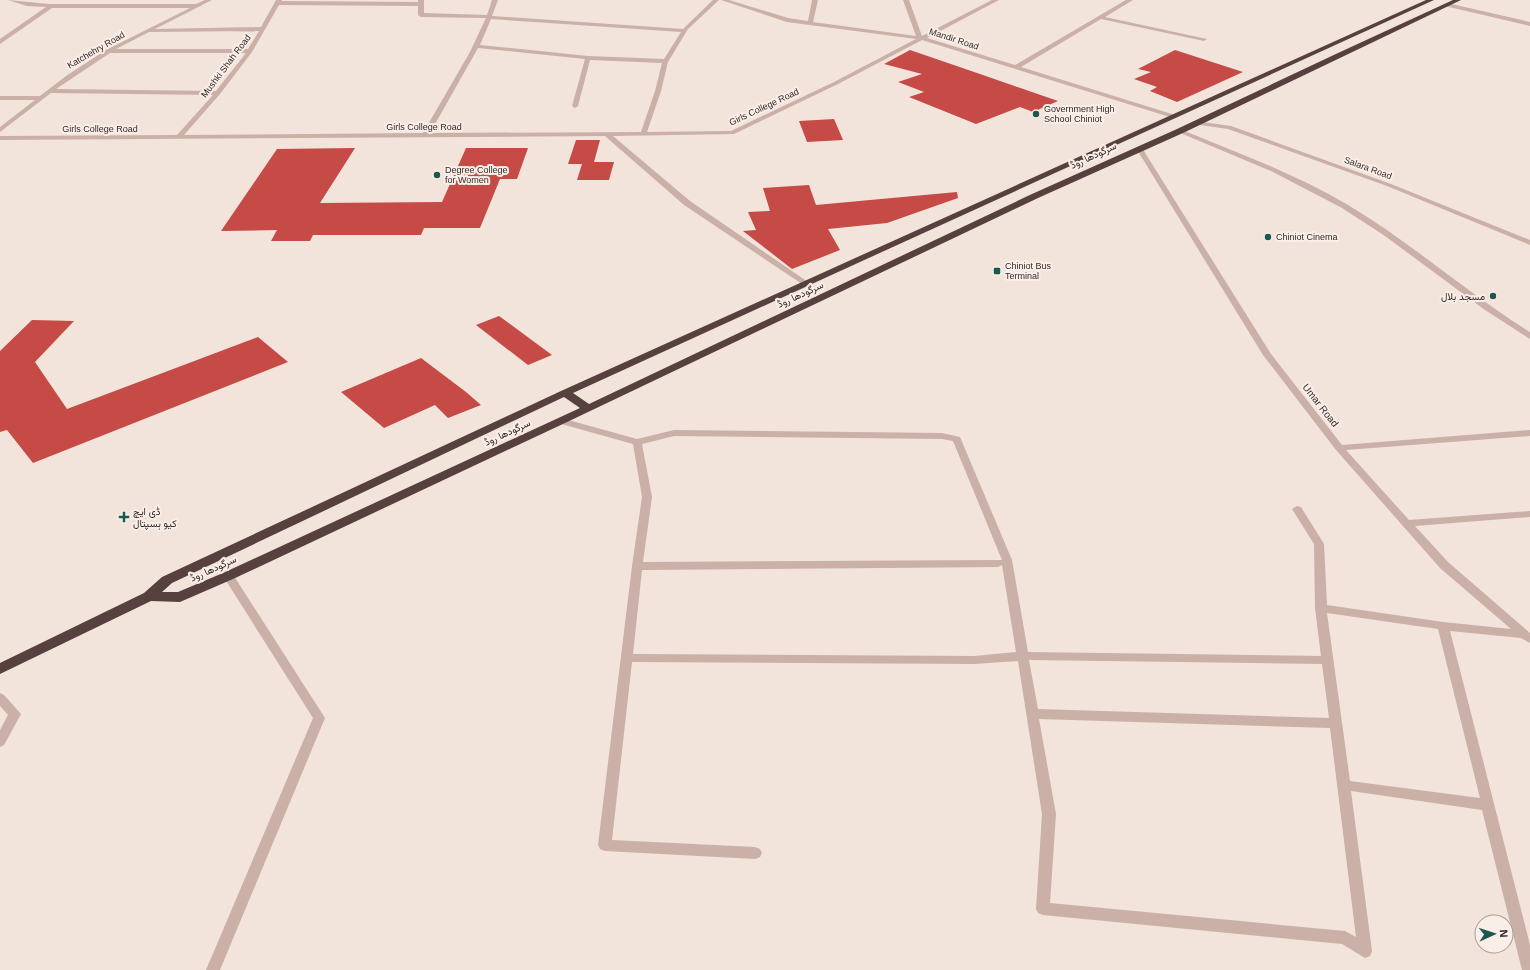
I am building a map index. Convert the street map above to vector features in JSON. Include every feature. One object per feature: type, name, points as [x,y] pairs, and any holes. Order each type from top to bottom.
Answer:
[{"type":"highway","name":"سرگودھا روڈ","points":[[0,669],[149,596],[167,580],[565,393],[1431,0]]},
{"type":"highway","name":"سرگودھا روڈ","points":[[149,596],[180,597],[228,576],[561,421],[1035,196],[1139,148],[1180,131],[1340,54],[1458,0]]},
{"type":"highway","points":[[1322,50],[1340,54]]},
{"type":"highway","points":[[1018,188],[1035,196]]},
{"type":"highway","points":[[894,244],[914,254]]},
{"type":"highway","points":[[565,393],[588,408]]},
{"type":"street","points":[[11,0],[27,4],[50,6],[198,6]]},
{"type":"street","points":[[0,42],[50,6],[61,0]]},
{"type":"street","name":"Katchehry Road","points":[[0,130],[50,90],[108,51],[209,0]]},
{"type":"street","points":[[425,136],[490,17],[495,0]]},
{"type":"street","points":[[475,46],[588,58],[664,61],[668,59],[684,31],[716,0]]},
{"type":"street","name":"Mandir Road","points":[[724,0],[787,20],[920,38],[1173,116]]},
{"type":"street","points":[[810,23],[815,0]]},
{"type":"street","points":[[906,0],[920,38]]},
{"type":"street","name":"Girls College Road","points":[[0,138],[732,133],[836,83],[920,38],[996,0]]},
{"type":"street","points":[[1015,68],[1102,18],[1130,0]]},
{"type":"street","points":[[278,2],[422,2],[421,15],[490,17],[684,31]]},
{"type":"street","name":"Mushki Shah Road","points":[[179,137],[218,93],[250,51],[278,2]]},
{"type":"street","points":[[1447,5],[1530,24]]},
{"type":"street","points":[[1102,18],[1204,39]]},
{"type":"street","points":[[148,31],[263,29]]},
{"type":"street","points":[[108,51],[250,51]]},
{"type":"street","points":[[575,106],[588,58]]},
{"type":"street","points":[[643,134],[658,91],[664,61]]},
{"type":"street","points":[[50,90],[218,93]]},
{"type":"street","points":[[0,98],[40,98]]},
{"type":"street","name":"Salara Road","points":[[1195,123],[1229,127],[1268,140],[1389,186],[1530,243]]},
{"type":"street","points":[[1180,131],[1306,183],[1366,220],[1495,315],[1530,336]]},
{"type":"street","points":[[607,134],[687,203],[805,284]]},
{"type":"street","name":"Umar Road","points":[[1139,148],[1267,355],[1339,448],[1444,564],[1528,636]]},
{"type":"street","points":[[561,421],[638,442],[674,433],[942,436],[957,439],[1007,560],[1049,814],[1043,909],[1345,938],[1365,951],[1321,608],[1319,544],[1297,509]]},
{"type":"street","points":[[1339,448],[1530,433]]},
{"type":"street","points":[[638,442],[647,497],[637,566],[605,845],[755,853]]},
{"type":"street","points":[[1408,523],[1530,514]]},
{"type":"street","points":[[637,566],[998,563]]},
{"type":"street","points":[[213,970],[319,718],[228,576]]},
{"type":"street","points":[[1321,608],[1443,626],[1528,636]]},
{"type":"street","points":[[1443,626],[1529,970]]},
{"type":"street","points":[[626,658],[974,660],[1023,656],[1328,660]]},
{"type":"street","points":[[0,698],[15,714],[0,742]]},
{"type":"street","points":[[1033,714],[1336,724]]},
{"type":"street","points":[[1344,785],[1488,805]]},
{"type":"building","points":[[910,50],[1058,101],[1033,112],[1020,107],[976,124],[909,97],[924,92],[898,82],[922,74],[884,64]]},
{"type":"building","points":[[1175,50],[1243,72],[1177,102],[1150,91],[1157,87],[1134,79],[1151,72],[1138,69]]},
{"type":"building","points":[[834,119],[843,140],[807,142],[799,121]]},
{"type":"building","points":[[576,140],[600,140],[594,162],[614,162],[609,180],[577,180],[582,164],[568,164]]},
{"type":"building","points":[[355,148],[320,203],[442,202],[466,148],[528,148],[517,179],[500,179],[480,228],[424,228],[421,235],[313,235],[310,241],[271,241],[277,230],[221,231],[277,149]]},
{"type":"building","points":[[809,185],[816,205],[957,192],[958,198],[887,223],[828,229],[840,250],[792,269],[743,231],[756,230],[748,212],[770,211],[763,188]]},
{"type":"building","points":[[499,316],[552,355],[528,365],[476,325]]},
{"type":"building","points":[[32,320],[74,321],[35,362],[67,409],[258,337],[288,362],[33,463],[7,430],[0,432],[0,351]]},
{"type":"building","points":[[421,358],[481,405],[448,418],[435,405],[384,428],[341,392]]},
{"type":"place","name":"Government High School Chiniot","points":[[1036,114]]},
{"type":"place","name":"Degree College for Women","points":[[437,175]]},
{"type":"place","name":"Chiniot Cinema","points":[[1268,237]]},
{"type":"place","name":"Chiniot Bus Terminal","points":[[997,271]]},
{"type":"place","name":"مسجد بلال","points":[[1493,296]]},
{"type":"place","name":"ڈی ایچ کیو ہسپتال","points":[[124,517]]}]
